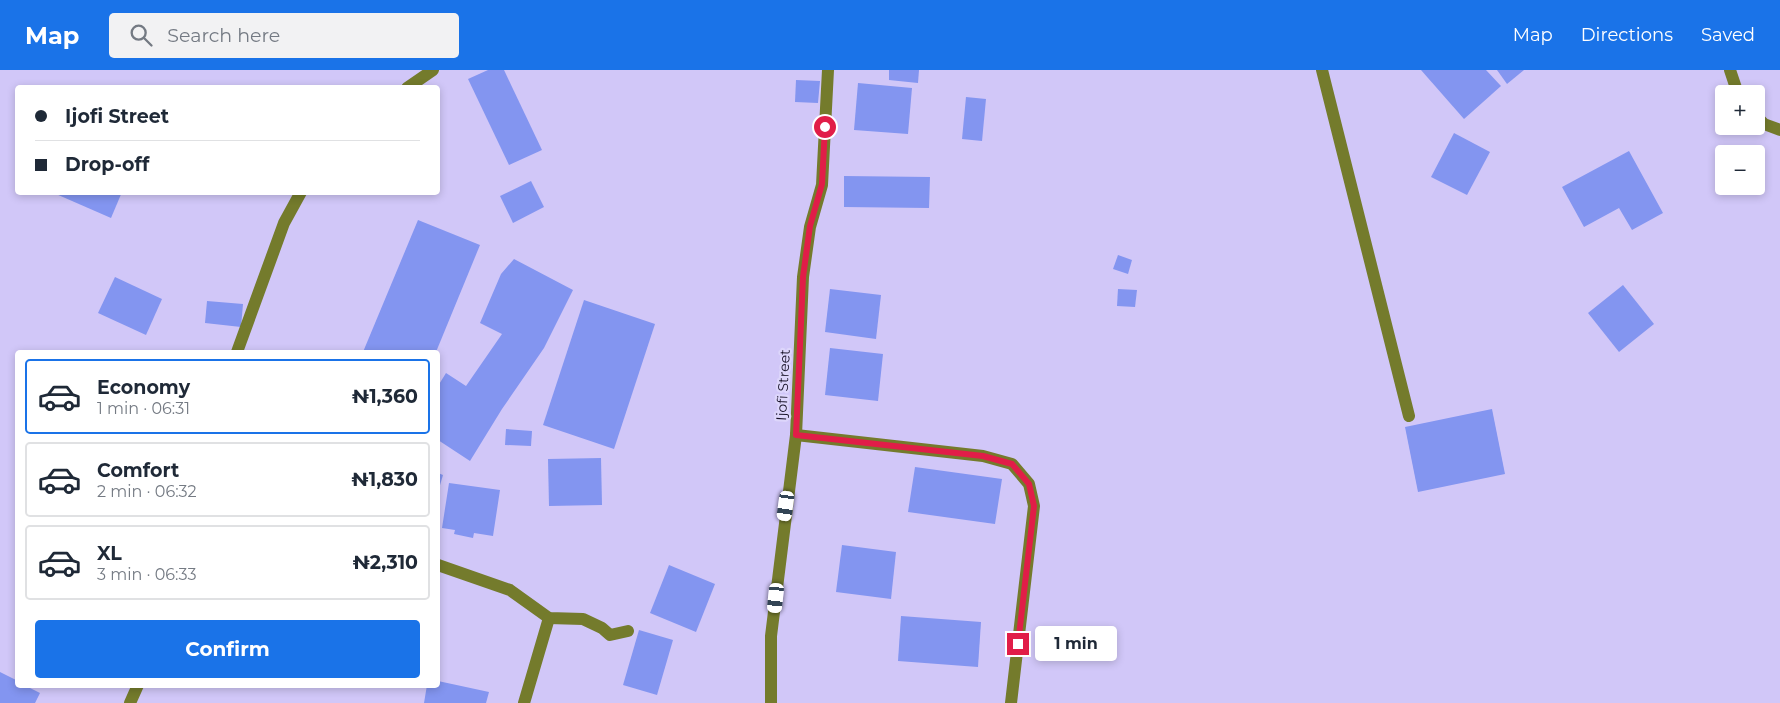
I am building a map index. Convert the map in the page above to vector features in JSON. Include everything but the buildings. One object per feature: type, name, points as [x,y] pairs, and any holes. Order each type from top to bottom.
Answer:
[{"type":"street","name":"Ijofi Street","points":[[771,703],[771,636],[796,435],[803,277],[810,226],[822,184],[828,70]]},
{"type":"street","points":[[1322,70],[1408,416]]},
{"type":"street","points":[[1730,70],[1735,85]]},
{"type":"street","points":[[411,85],[429,72]]},
{"type":"street","points":[[1765,124],[1780,130]]},
{"type":"street","points":[[238,350],[284,222],[300,195]]},
{"type":"street","points":[[796,435],[983,456],[1012,464],[1029,484],[1034,506],[1011,703]]},
{"type":"street","points":[[440,566],[510,590],[549,618],[583,619],[602,628],[610,635],[628,631]]},
{"type":"street","points":[[524,703],[549,618]]},
{"type":"street","points":[[130,703],[137,688]]},
{"type":"route","points":[[825,127],[822,184],[810,226],[803,277],[796,435],[983,456],[1012,464],[1029,484],[1034,506],[1018,644]]}]
